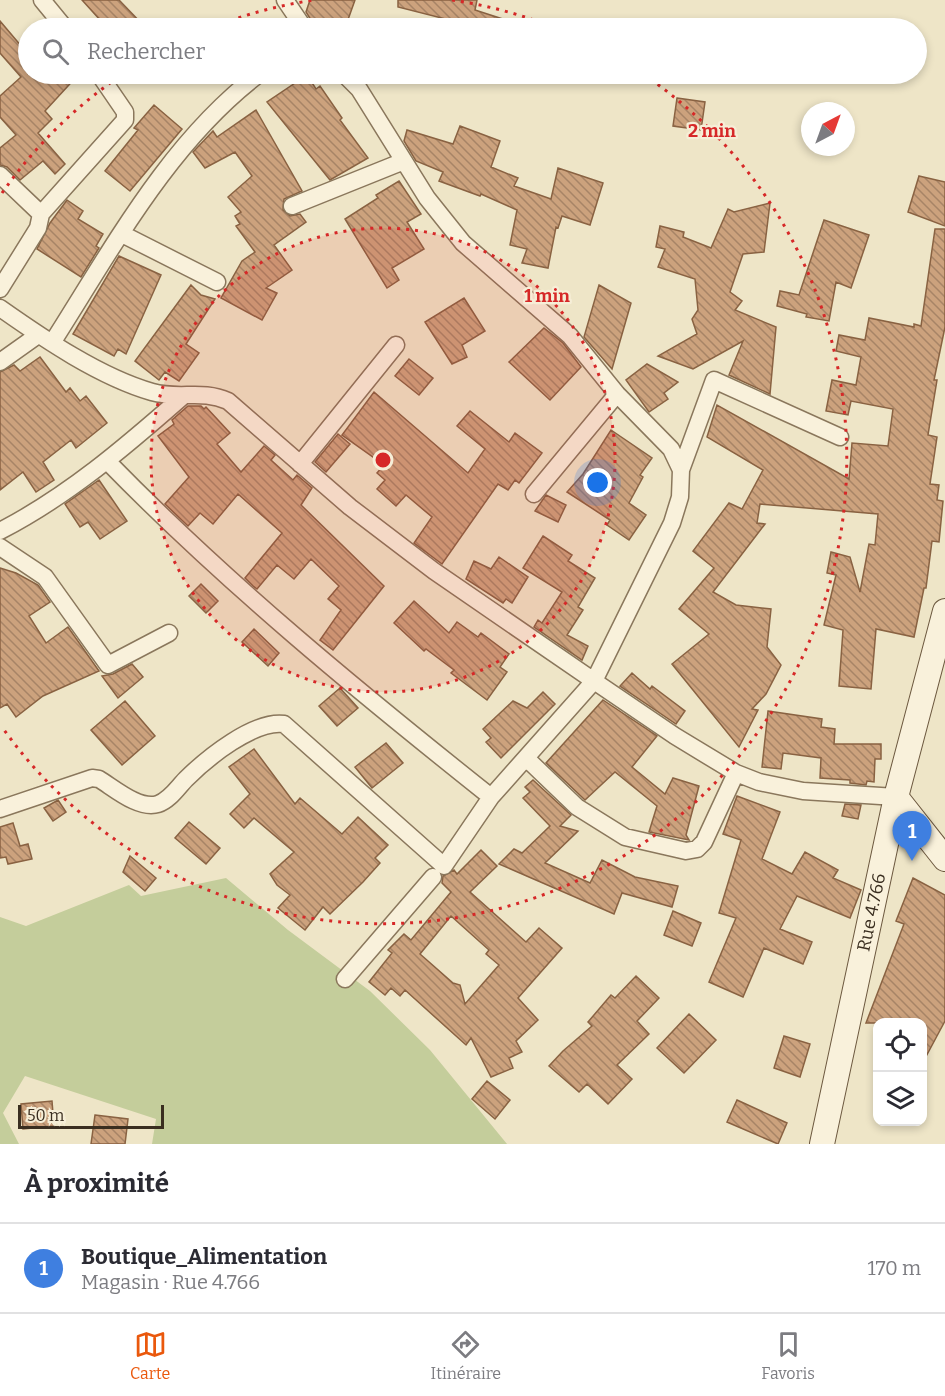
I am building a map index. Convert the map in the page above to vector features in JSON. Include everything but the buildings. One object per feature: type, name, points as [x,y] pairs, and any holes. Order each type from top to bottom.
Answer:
[{"type":"street","points":[[42,0],[57,18]]},
{"type":"street","points":[[285,0],[297,18]]},
{"type":"street","points":[[0,289],[38,228],[41,214],[125,120],[125,112],[106,84]]},
{"type":"street","points":[[0,362],[45,339],[208,117],[247,84]]},
{"type":"street","points":[[354,84],[427,198],[464,243],[570,336],[617,394],[671,450],[681,470]]},
{"type":"street","points":[[292,206],[404,161]]},
{"type":"street","points":[[0,175],[41,214]]},
{"type":"street","points":[[122,234],[217,282]]},
{"type":"street","points":[[0,308],[45,339],[120,380],[152,392],[182,397],[198,393],[214,395],[228,401],[350,507],[434,571],[675,736],[736,773],[759,782],[803,791],[896,797],[945,859]]},
{"type":"street","points":[[300,464],[396,345]]},
{"type":"street","points":[[0,809],[92,778],[99,779],[143,804],[158,804],[170,796],[210,758],[260,726],[272,722],[284,724],[444,866],[491,797],[594,681],[672,523],[680,496],[681,470],[714,380],[840,437]]},
{"type":"street","points":[[534,494],[617,394]]},
{"type":"street","points":[[0,531],[35,513],[108,462],[182,397]]},
{"type":"street","points":[[108,462],[188,541],[491,797]]},
{"type":"street","points":[[0,547],[45,577],[108,665],[169,633]]},
{"type":"street","name":"Rue 4.766","points":[[822,1144],[896,797],[945,611]]},
{"type":"street","points":[[526,758],[577,807],[625,837],[686,851],[697,849],[704,842],[736,773]]},
{"type":"street","points":[[345,979],[433,877]]},
{"type":"green space","points":[[226,878],[288,930],[370,991],[430,1050],[507,1144],[152,1144],[156,1119],[25,1076],[3,1113],[19,1144],[0,1144],[0,917],[26,926],[129,885],[141,896]]},
{"type":"place","name":"Boutique_Alimentation","points":[[912,861]]}]
